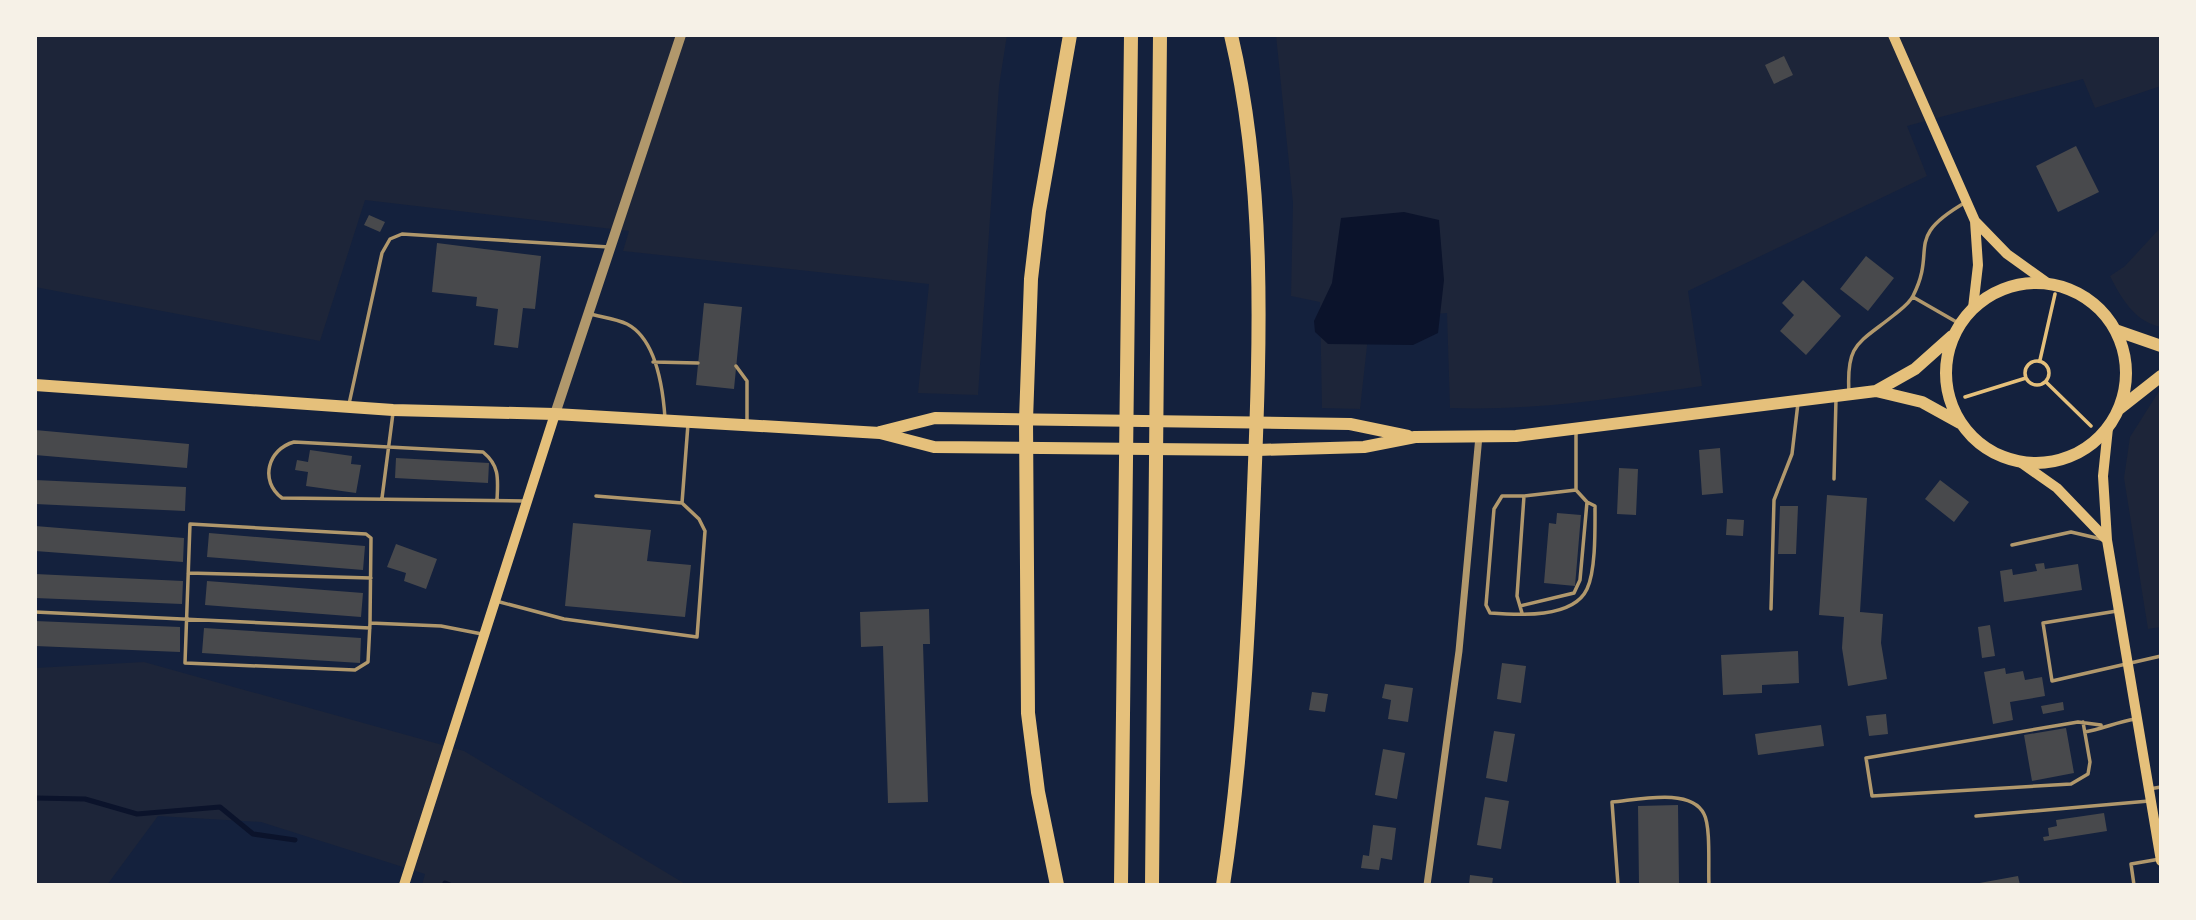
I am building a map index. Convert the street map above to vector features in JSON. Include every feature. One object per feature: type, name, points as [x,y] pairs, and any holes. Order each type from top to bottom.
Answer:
[{"type":"highway","points":[[1057,885],[1038,792],[1028,713],[1026,420],[1031,279],[1039,211],[1070,35]]},
{"type":"highway","points":[[1121,885],[1131,35]]},
{"type":"highway","points":[[1152,885],[1160,35]]},
{"type":"highway","points":[[1223,885],[1234,812],[1248,668],[1257,450],[1257,202],[1245,107],[1231,35]]},
{"type":"main road","points":[[1893,35],[1975,221],[1979,265],[1973,308]]},
{"type":"main road","points":[[1975,221],[2007,254],[2054,285],[2091,302],[2115,330],[2126,369],[2119,409],[2108,428],[2086,449],[2068,458],[2040,464],[2020,463]]},
{"type":"main road","points":[[35,385],[393,410],[555,414],[880,433],[934,447],[1257,450],[1364,447],[1415,437],[1576,430],[1876,391],[1915,369],[1958,329],[1973,308],[2009,287],[2054,285]]},
{"type":"main road","points":[[1958,329],[1947,355],[1946,379],[1950,401],[1960,423],[1973,439],[1990,452],[2020,463],[2057,488],[2107,540]]},
{"type":"main road","points":[[2115,330],[2161,346]]},
{"type":"main road","points":[[2119,409],[2161,376]]},
{"type":"main road","points":[[1876,391],[1922,402],[1960,423]]},
{"type":"main road","points":[[404,885],[555,414]]},
{"type":"main road","points":[[880,433],[935,418],[1350,424],[1415,437]]},
{"type":"main road","points":[[2108,428],[2103,485],[2107,540],[2137,719],[2155,788],[2151,800],[2161,860]]},
{"type":"street","points":[[555,414],[681,35]]},
{"type":"street","points":[[1427,885],[1459,650],[1479,436]]},
{"type":"lane","points":[[1849,395],[1847,362],[1856,346],[1913,297],[1929,229],[1940,217],[1967,201]]},
{"type":"lane","points":[[348,407],[382,253],[390,239],[402,234],[611,247]]},
{"type":"lane","points":[[1913,297],[1958,329]]},
{"type":"lane","points":[[588,313],[629,325],[646,344],[663,389],[665,420]]},
{"type":"lane","points":[[653,362],[698,363]]},
{"type":"lane","points":[[736,366],[747,381],[747,425]]},
{"type":"lane","points":[[1834,479],[1836,397]]},
{"type":"lane","points":[[1771,609],[1774,500],[1792,454],[1798,401]]},
{"type":"lane","points":[[382,498],[393,410]]},
{"type":"lane","points":[[682,503],[688,422]]},
{"type":"lane","points":[[1576,430],[1576,490],[1595,506],[1588,587],[1579,600],[1557,609],[1522,613],[1490,612],[1486,605],[1494,509],[1502,496],[1576,490]]},
{"type":"lane","points":[[497,500],[499,477],[495,461],[484,453],[294,442],[280,446],[271,457],[269,480],[273,491],[282,498],[527,501]]},
{"type":"lane","points":[[495,600],[564,619],[697,637],[705,531],[699,519],[682,503],[596,496]]},
{"type":"lane","points":[[1522,613],[1517,596],[1524,496]]},
{"type":"lane","points":[[1520,606],[1574,593],[1580,580],[1587,502]]},
{"type":"lane","points":[[190,524],[366,534],[371,538],[368,662],[355,670],[185,663],[188,573],[190,524]]},
{"type":"lane","points":[[2012,545],[2071,532],[2107,540]]},
{"type":"lane","points":[[188,573],[371,578]]},
{"type":"lane","points":[[2119,611],[2043,622],[2052,681],[2161,656]]},
{"type":"lane","points":[[35,612],[442,626],[484,635]]},
{"type":"lane","points":[[2083,722],[2090,762],[2088,774],[2071,784],[1872,796],[1866,758],[2083,722],[2101,725],[2137,719]]},
{"type":"lane","points":[[2085,732],[2097,730],[2101,725]]},
{"type":"lane","points":[[1618,885],[1612,802],[1682,797],[1698,805],[1706,815],[1709,885]]},
{"type":"lane","points":[[1976,816],[2151,800]]},
{"type":"lane","points":[[2134,885],[2131,864],[2161,860]]},
{"type":"path","points":[[2046,382],[2049,371],[2040,360],[2054,285]]},
{"type":"path","points":[[2026,377],[2028,364],[2040,360]]},
{"type":"path","points":[[2026,377],[2034,385],[2046,382]]},
{"type":"path","points":[[1965,397],[2026,377]]},
{"type":"path","points":[[2046,382],[2091,426]]},
{"type":"shaded area","points":[[35,35],[1007,35],[999,86],[978,395],[918,393],[929,284],[623,251],[629,231],[365,200],[320,341],[35,287]]},
{"type":"shaded area","points":[[1276,35],[2161,35],[2161,86],[2095,108],[2083,79],[1907,126],[1927,176],[1688,291],[1702,386],[1544,406],[1450,408],[1447,313],[1370,319],[1360,409],[1322,408],[1320,302],[1291,296],[1293,203]]},
{"type":"shaded area","points":[[1404,212],[1439,220],[1444,280],[1438,333],[1413,345],[1328,344],[1315,332],[1314,321],[1332,283],[1341,218]]},
{"type":"shaded area","points":[[2161,227],[2161,327],[2144,320],[2130,308],[2110,276],[2125,266]]},
{"type":"shaded area","points":[[2161,388],[2161,627],[2148,629],[2124,478],[2130,437]]},
{"type":"shaded area","points":[[144,662],[464,751],[687,885],[422,885],[425,874],[261,822],[158,816],[107,885],[35,885],[35,668]]},
{"type":"building","points":[[1784,56],[1793,75],[1774,84],[1765,65]]},
{"type":"building","points":[[2076,146],[2099,192],[2058,212],[2036,166]]},
{"type":"building","points":[[369,215],[385,222],[380,232],[364,225]]},
{"type":"building","points":[[437,243],[541,256],[535,309],[523,308],[518,348],[494,345],[498,309],[476,306],[477,297],[432,292]]},
{"type":"building","points":[[1866,256],[1894,278],[1868,311],[1840,289]]},
{"type":"building","points":[[1803,280],[1841,316],[1806,355],[1780,331],[1794,315],[1782,303]]},
{"type":"building","points":[[704,303],[742,307],[734,389],[696,385]]},
{"type":"building","points":[[35,430],[189,444],[187,468],[35,455]]},
{"type":"building","points":[[1720,448],[1723,493],[1702,495],[1699,450]]},
{"type":"building","points":[[310,450],[352,456],[351,464],[361,465],[356,493],[306,486],[308,472],[295,470],[297,460],[308,462]]},
{"type":"building","points":[[396,458],[489,463],[488,483],[395,478]]},
{"type":"building","points":[[1619,468],[1638,469],[1636,515],[1617,514]]},
{"type":"building","points":[[35,480],[186,487],[185,511],[35,504]]},
{"type":"building","points":[[1940,480],[1969,502],[1954,522],[1925,499]]},
{"type":"building","points":[[1827,495],[1867,498],[1860,612],[1883,614],[1881,643],[1887,679],[1848,686],[1842,648],[1844,617],[1819,615]]},
{"type":"building","points":[[1780,506],[1798,506],[1796,554],[1778,554]]},
{"type":"building","points":[[1557,513],[1581,515],[1575,586],[1544,583],[1549,523],[1556,524]]},
{"type":"building","points":[[1727,519],[1744,520],[1743,536],[1726,535]]},
{"type":"building","points":[[573,523],[651,530],[647,561],[691,565],[685,617],[565,606]]},
{"type":"building","points":[[35,526],[184,538],[183,562],[35,551]]},
{"type":"building","points":[[209,533],[365,546],[363,570],[207,557]]},
{"type":"building","points":[[396,544],[437,559],[426,589],[404,581],[406,573],[387,567]]},
{"type":"building","points":[[2044,563],[2045,569],[2078,564],[2082,590],[2004,602],[2000,571],[2012,569],[2013,575],[2037,571],[2035,564]]},
{"type":"building","points":[[35,574],[183,581],[182,604],[35,598]]},
{"type":"building","points":[[207,581],[363,593],[361,617],[205,605]]},
{"type":"building","points":[[929,609],[930,644],[923,644],[928,802],[888,803],[883,646],[861,647],[860,612]]},
{"type":"building","points":[[35,621],[180,627],[180,652],[35,646]]},
{"type":"building","points":[[1990,625],[1995,656],[1982,658],[1978,627]]},
{"type":"building","points":[[204,628],[361,638],[360,663],[202,653]]},
{"type":"building","points":[[1798,651],[1799,683],[1762,685],[1762,693],[1723,695],[1721,655]]},
{"type":"building","points":[[1502,663],[1526,666],[1521,703],[1497,699]]},
{"type":"building","points":[[2005,668],[2006,674],[2023,671],[2025,680],[2042,677],[2045,696],[2010,702],[2013,720],[1993,724],[1984,672]]},
{"type":"building","points":[[1385,684],[1413,688],[1408,722],[1388,719],[1391,700],[1382,698]]},
{"type":"building","points":[[1312,692],[1328,694],[1325,712],[1309,710]]},
{"type":"building","points":[[2063,702],[2064,710],[2043,714],[2041,706]]},
{"type":"building","points":[[1886,714],[1888,734],[1869,736],[1866,716]]},
{"type":"building","points":[[1821,725],[1824,746],[1758,755],[1755,734]]},
{"type":"building","points":[[2066,728],[2074,773],[2032,781],[2024,735]]},
{"type":"building","points":[[1494,731],[1515,734],[1507,782],[1486,778]]},
{"type":"building","points":[[1383,749],[1405,753],[1397,799],[1375,795]]},
{"type":"building","points":[[1485,797],[1509,801],[1501,849],[1477,845]]},
{"type":"building","points":[[1678,805],[1679,885],[1639,885],[1638,806]]},
{"type":"building","points":[[2104,813],[2107,831],[2044,841],[2043,837],[2049,836],[2048,828],[2057,826],[2056,820]]},
{"type":"building","points":[[1373,825],[1396,828],[1392,860],[1381,858],[1379,870],[1361,868],[1363,855],[1369,856]]},
{"type":"building","points":[[1470,875],[1493,878],[1492,885],[1469,885]]},
{"type":"building","points":[[2018,876],[2020,885],[1974,885],[1974,884]]},
{"type":"waterway","points":[[35,798],[85,799],[137,814],[220,807],[253,834],[295,840]]},
{"type":"waterway","points":[[445,883],[450,885]]}]
